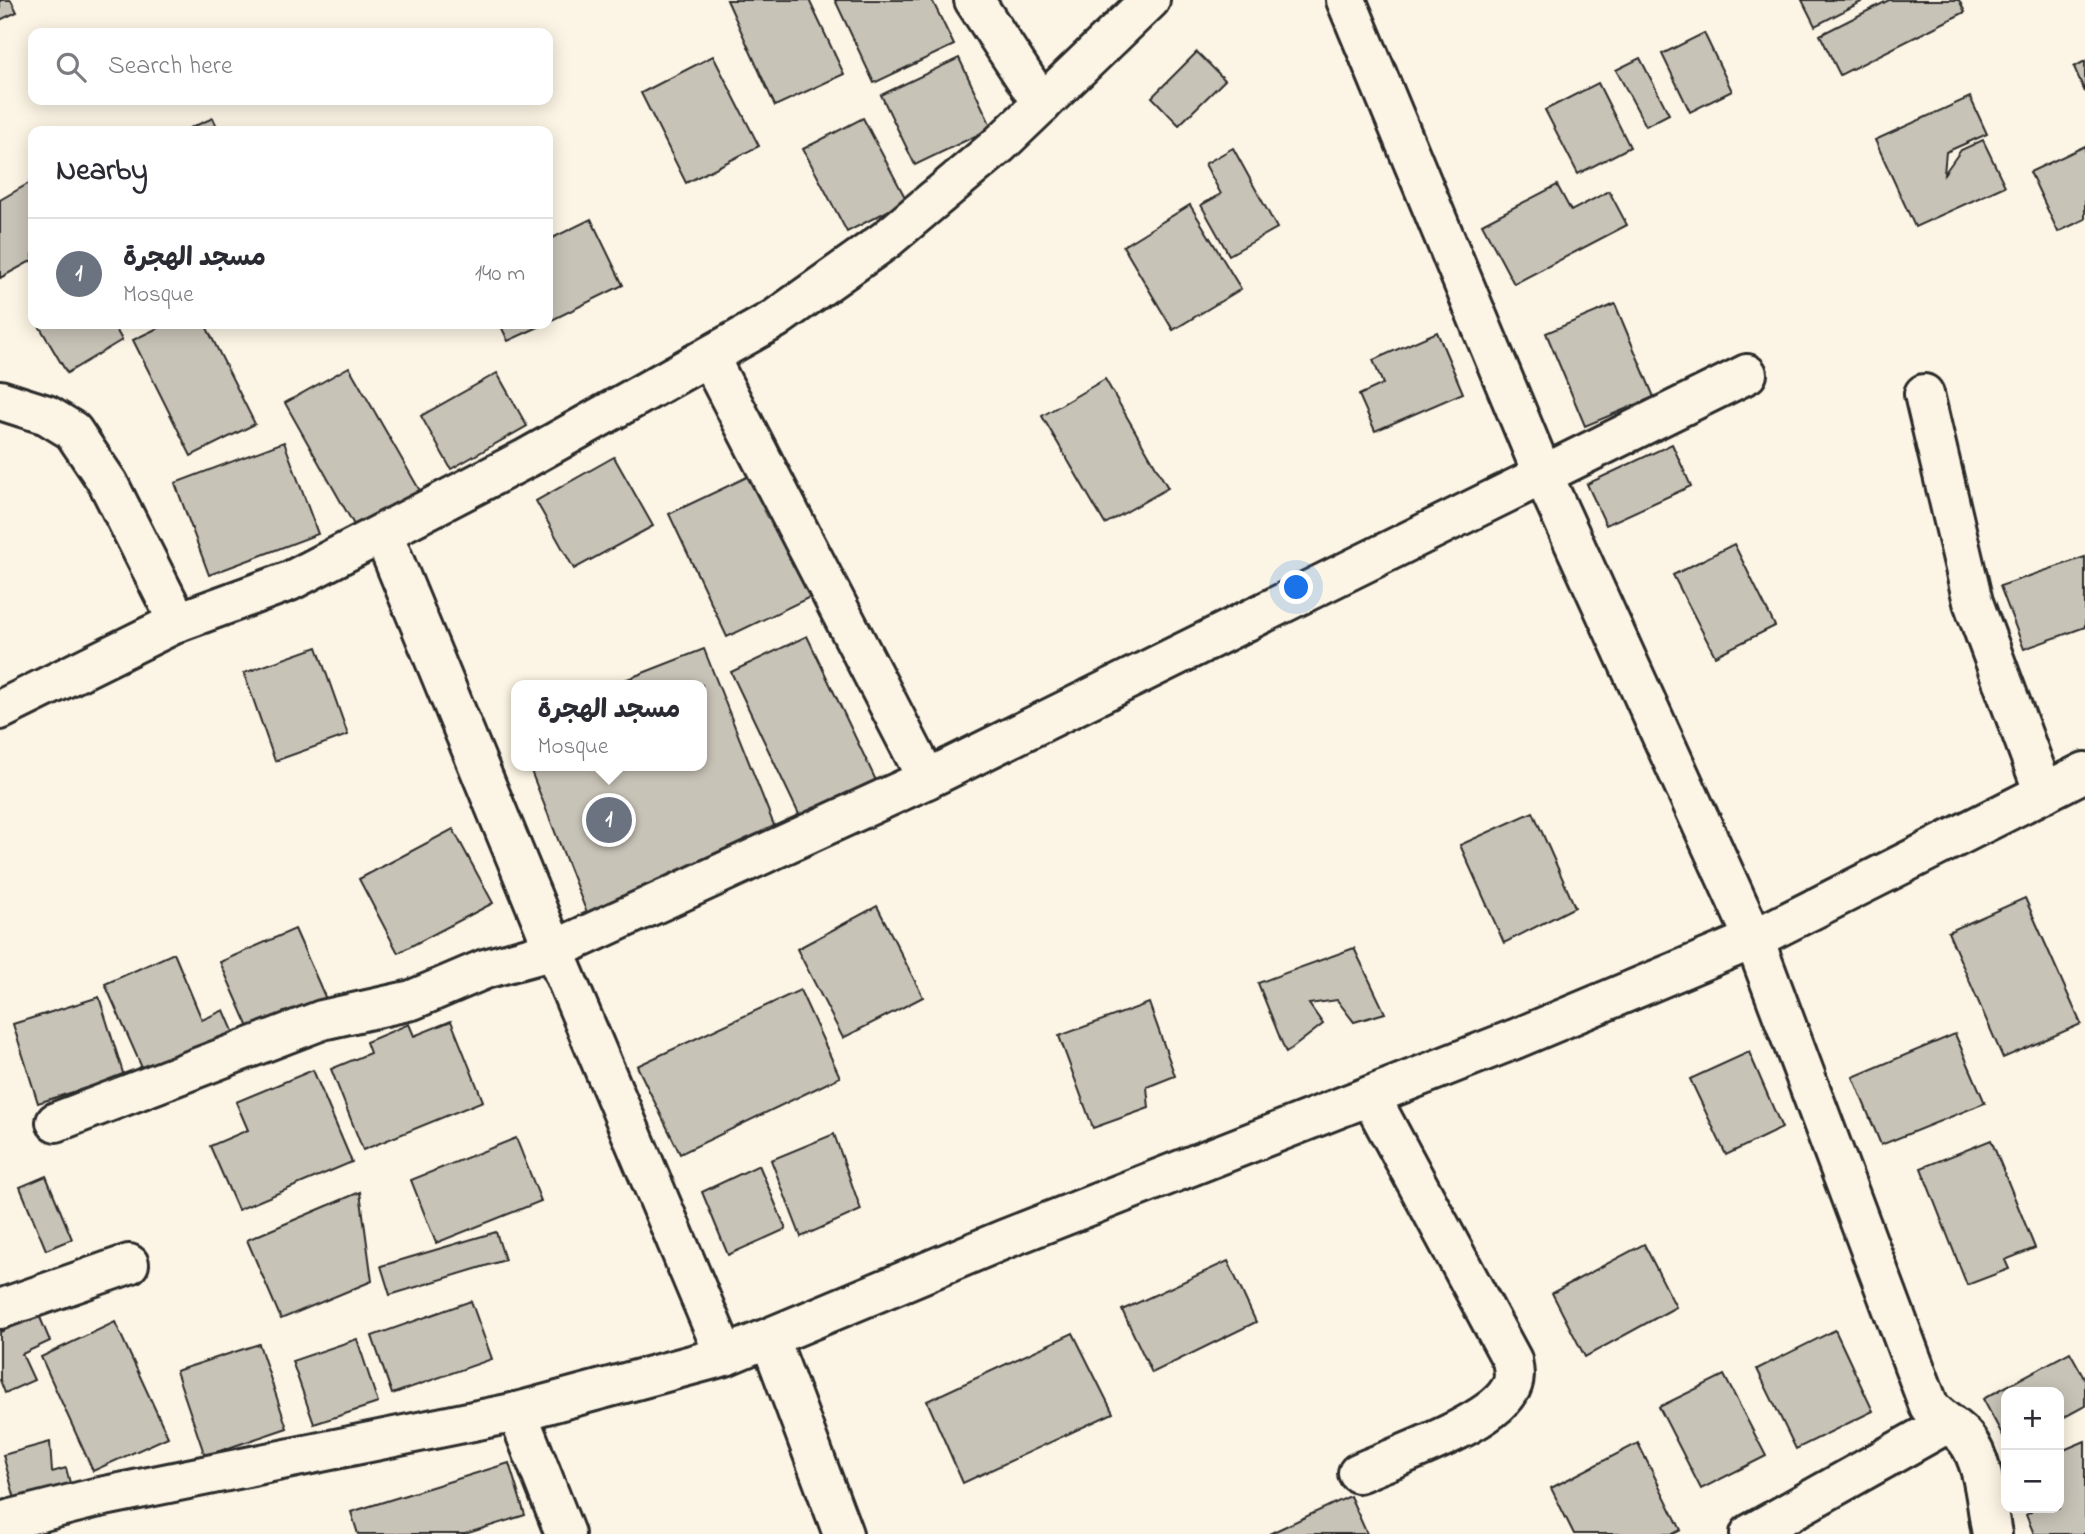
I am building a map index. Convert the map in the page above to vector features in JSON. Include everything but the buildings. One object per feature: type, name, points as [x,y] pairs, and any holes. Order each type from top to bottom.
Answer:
[{"type":"street","points":[[974,0],[1042,104]]},
{"type":"street","points":[[0,710],[178,622],[290,581],[383,534],[775,319],[886,240],[999,145],[1150,0]]},
{"type":"street","points":[[1346,0],[1543,475],[1754,939],[1929,1406],[1946,1424],[1957,1431],[1973,1451],[1992,1534]]},
{"type":"street","points":[[709,356],[927,779]]},
{"type":"street","points":[[56,1122],[322,1020],[412,1000],[485,969],[554,950],[927,779],[1747,374]]},
{"type":"street","points":[[1924,394],[1973,602],[2044,793]]},
{"type":"street","points":[[0,400],[47,415],[74,431],[108,484],[178,622]]},
{"type":"street","points":[[383,534],[725,1356]]},
{"type":"street","points":[[0,1522],[95,1498],[517,1412],[725,1356],[1005,1239],[1370,1096],[1754,939],[2085,772]]},
{"type":"street","points":[[1358,1473],[1488,1414],[1511,1389],[1515,1375],[1512,1360],[1370,1096]]},
{"type":"street","points":[[0,1309],[129,1264]]},
{"type":"street","points":[[770,1339],[843,1534]]},
{"type":"street","points":[[517,1412],[565,1534]]},
{"type":"street","points":[[1750,1534],[1946,1424]]},
{"type":"place","name":"مسجد الهجرة","points":[[609,820]]}]
